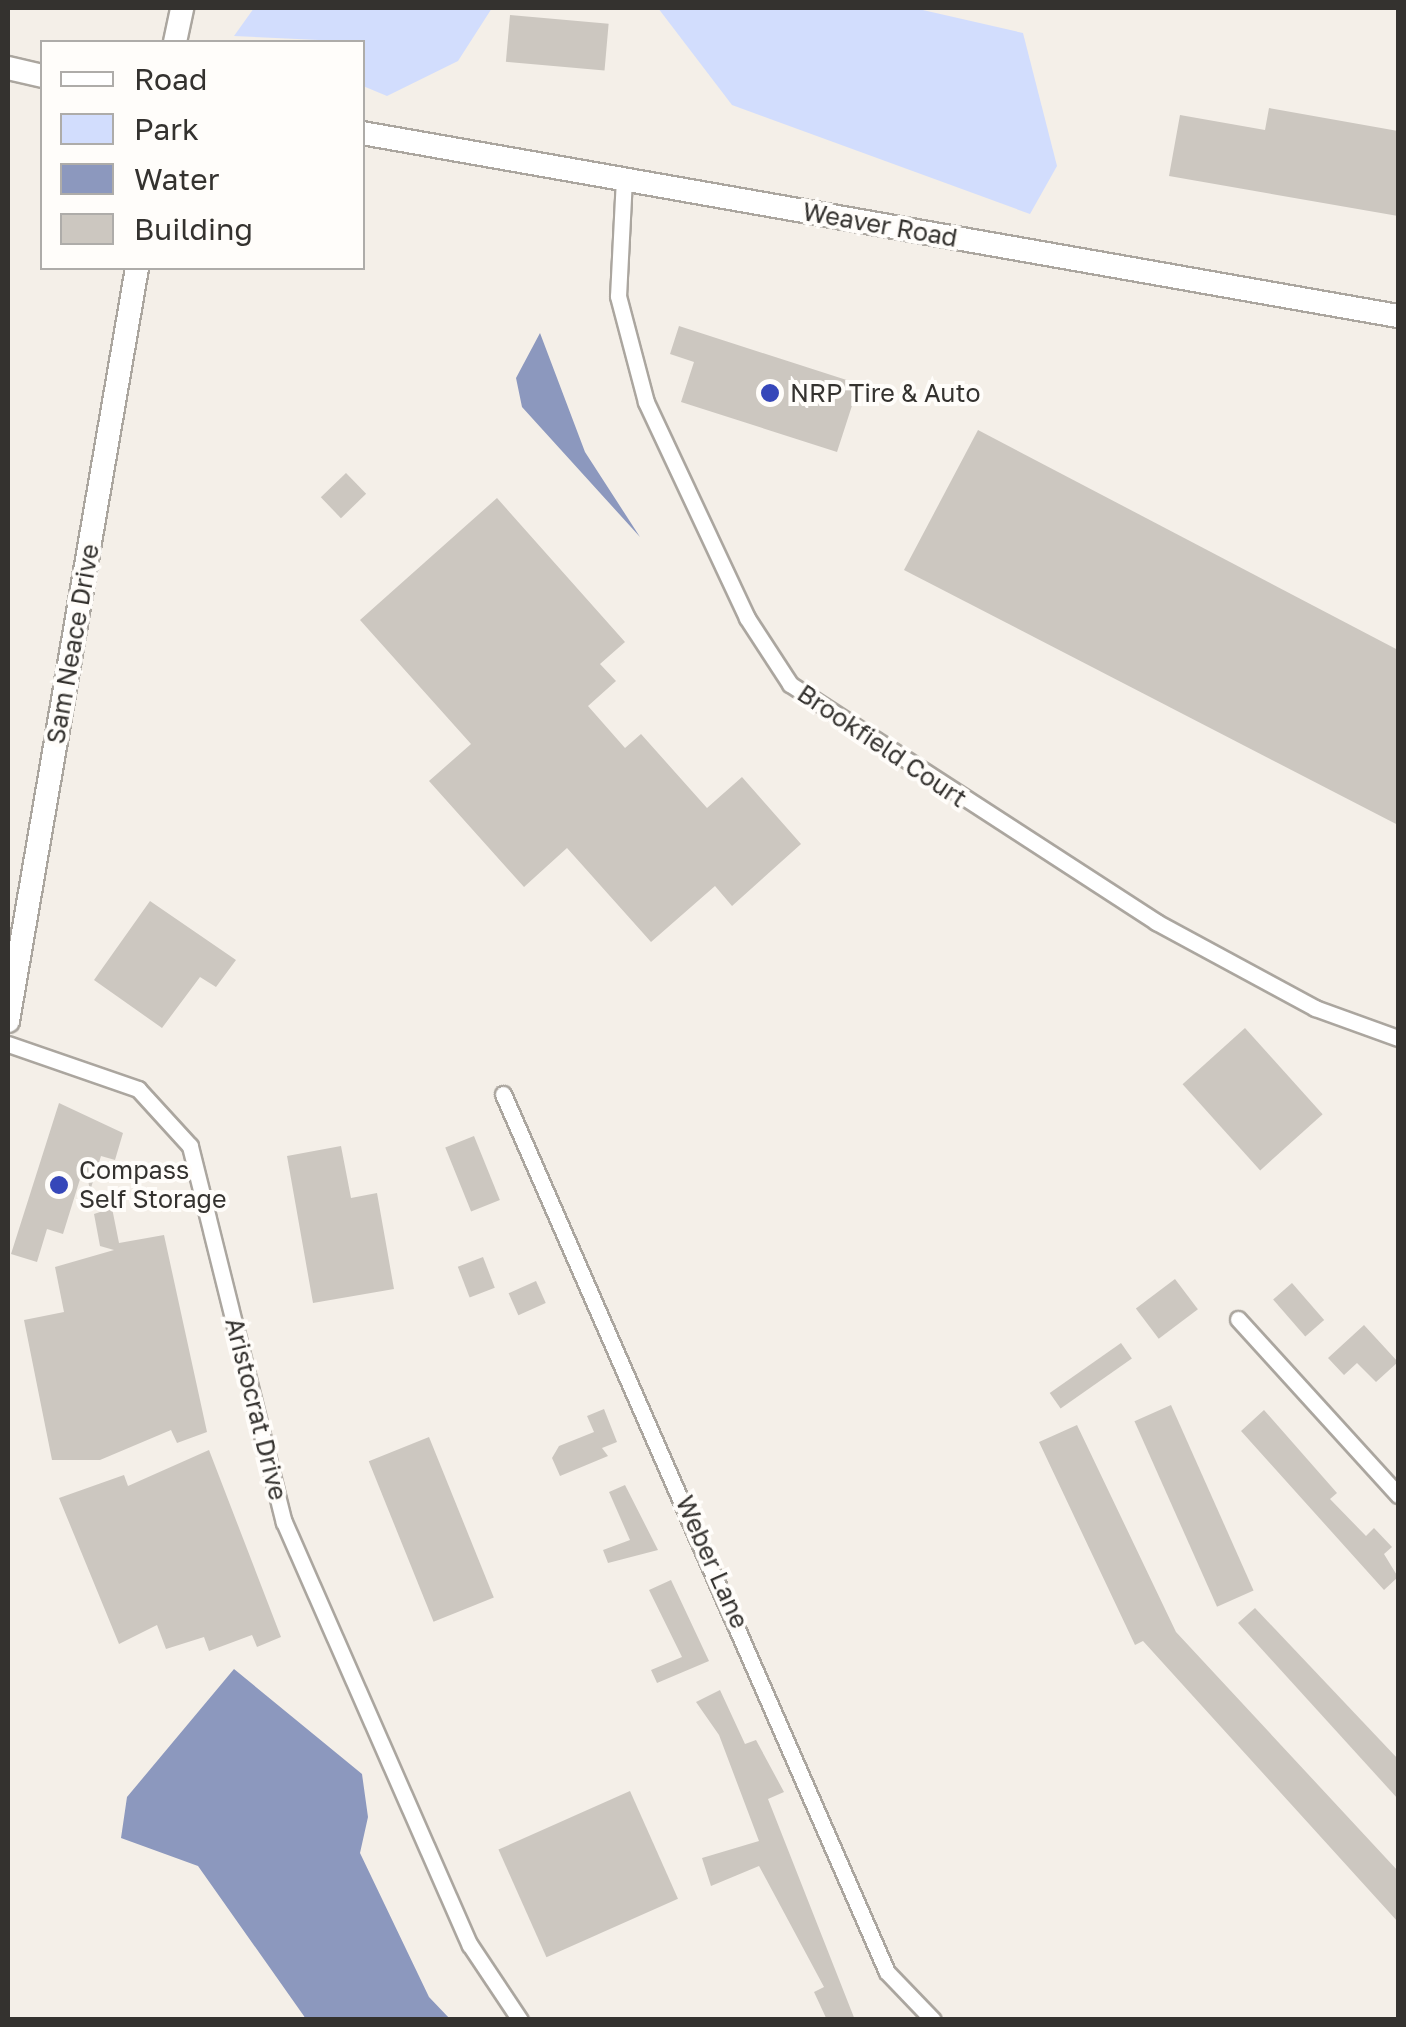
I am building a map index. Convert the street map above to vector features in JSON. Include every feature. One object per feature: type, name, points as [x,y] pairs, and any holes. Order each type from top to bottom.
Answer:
[{"type":"main road","points":[[175,40],[182,8]]},
{"type":"main road","points":[[8,68],[40,76]]},
{"type":"main road","name":"Weaver Road","points":[[365,134],[1398,316]]},
{"type":"main road","name":"Sam Neace Drive","points":[[8,1021],[136,270]]},
{"type":"street","name":"Brookfield Court","points":[[624,178],[618,296],[646,402],[747,618],[790,684],[1156,922],[1315,1008],[1398,1038]]},
{"type":"street","name":"Aristocrat Drive","points":[[8,1044],[138,1089],[190,1146],[284,1522],[470,1946],[520,2020]]},
{"type":"street","name":"Weber Lane","points":[[502,1094],[887,1972],[933,2020]]},
{"type":"street","points":[[1238,1319],[1398,1494]]},
{"type":"green space","points":[[254,8],[492,8],[458,61],[387,96],[365,87],[365,40],[234,36]]},
{"type":"green space","points":[[658,8],[914,8],[1023,33],[1057,166],[1030,214],[732,105]]},
{"type":"water","points":[[540,333],[585,452],[640,537],[522,407],[516,378]]},
{"type":"water","points":[[234,1669],[362,1774],[368,1817],[360,1853],[429,1997],[450,2019],[306,2019],[198,1866],[121,1838],[127,1797]]},
{"type":"building","points":[[510,15],[609,24],[605,70],[506,62]]},
{"type":"building","points":[[1269,108],[1398,131],[1398,216],[1169,176],[1180,115],[1265,130]]},
{"type":"building","name":"NRP Tire & Auto","points":[[679,326],[859,384],[837,452],[681,402],[694,362],[670,354]]},
{"type":"building","points":[[978,430],[1398,650],[1398,825],[904,570]]},
{"type":"building","points":[[346,473],[366,494],[341,518],[321,497]]},
{"type":"building","points":[[497,498],[625,642],[600,664],[616,681],[588,706],[625,748],[641,734],[707,808],[742,777],[801,844],[732,906],[715,886],[651,942],[567,848],[524,887],[429,781],[471,744],[360,620]]},
{"type":"building","points":[[150,901],[236,960],[216,987],[200,977],[162,1028],[94,980]]},
{"type":"building","points":[[1245,1028],[1323,1114],[1260,1170],[1183,1084]]},
{"type":"building","points":[[59,1103],[123,1133],[115,1160],[101,1156],[90,1191],[85,1163],[63,1234],[47,1229],[37,1262],[11,1254]]},
{"type":"building","points":[[474,1136],[500,1200],[471,1212],[445,1148]]},
{"type":"building","points":[[341,1146],[351,1198],[377,1193],[394,1289],[313,1303],[287,1156]]},
{"type":"building","points":[[112,1208],[119,1243],[164,1235],[207,1432],[177,1443],[171,1430],[100,1460],[52,1460],[24,1320],[64,1312],[55,1267],[114,1250],[100,1246],[94,1214]]},
{"type":"building","points":[[483,1257],[495,1288],[470,1297],[458,1267]]},
{"type":"building","points":[[1175,1279],[1198,1309],[1159,1339],[1136,1308]]},
{"type":"building","points":[[536,1281],[546,1303],[518,1315],[509,1293]]},
{"type":"building","points":[[1292,1283],[1324,1320],[1305,1336],[1273,1299]]},
{"type":"building","points":[[1364,1325],[1398,1362],[1376,1382],[1357,1363],[1344,1375],[1328,1358]]},
{"type":"building","points":[[1121,1343],[1132,1359],[1061,1408],[1050,1393]]},
{"type":"building","points":[[1171,1405],[1254,1590],[1217,1607],[1134,1421]]},
{"type":"building","points":[[604,1409],[617,1442],[602,1448],[608,1456],[560,1476],[552,1458],[559,1446],[594,1432],[587,1416]]},
{"type":"building","points":[[1264,1410],[1337,1493],[1330,1499],[1366,1536],[1374,1528],[1392,1547],[1384,1554],[1398,1577],[1384,1590],[1241,1431]]},
{"type":"building","points":[[1077,1425],[1176,1632],[1398,1871],[1398,1922],[1143,1641],[1135,1645],[1039,1442]]},
{"type":"building","points":[[429,1437],[494,1597],[434,1622],[369,1461]]},
{"type":"building","points":[[209,1450],[281,1637],[257,1647],[252,1635],[209,1651],[204,1637],[166,1649],[157,1625],[119,1644],[59,1498],[124,1475],[128,1486]]},
{"type":"building","points":[[625,1485],[658,1550],[608,1563],[603,1550],[630,1540],[609,1492]]},
{"type":"building","points":[[671,1580],[709,1661],[657,1683],[651,1670],[682,1657],[649,1590]]},
{"type":"building","points":[[1255,1608],[1398,1759],[1398,1799],[1238,1623]]},
{"type":"building","points":[[720,1690],[745,1744],[756,1740],[784,1792],[768,1799],[855,2020],[827,2020],[814,1992],[824,1987],[759,1866],[711,1886],[702,1858],[759,1841],[719,1735],[696,1702]]},
{"type":"building","points":[[630,1791],[678,1899],[546,1957],[498,1850]]},
{"type":"place","name":"NRP Tire & Auto","points":[[770,393]]},
{"type":"place","name":"Compass Self Storage","points":[[59,1185]]}]
